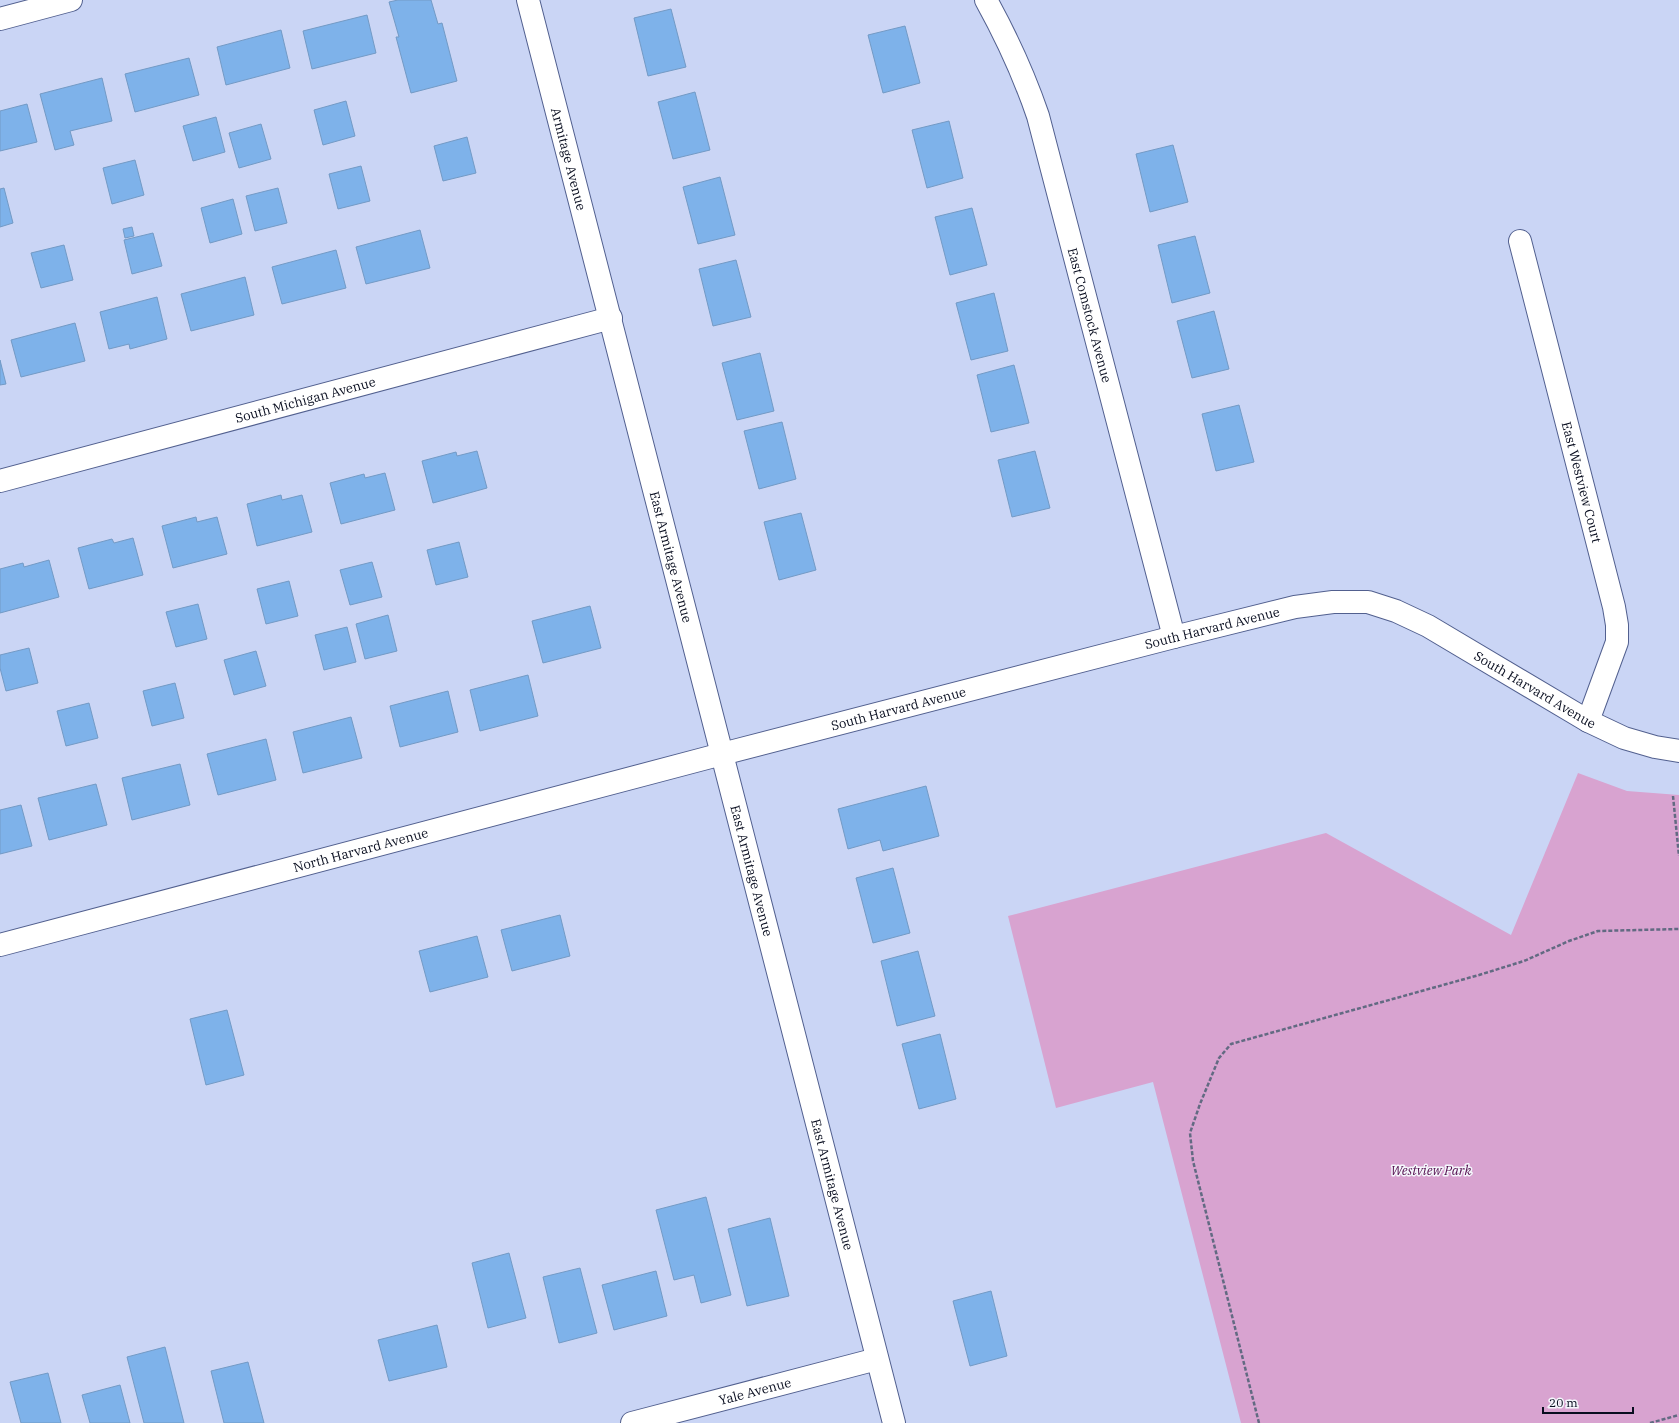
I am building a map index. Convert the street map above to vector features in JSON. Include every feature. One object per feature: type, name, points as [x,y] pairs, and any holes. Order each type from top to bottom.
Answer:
[{"type":"street","points":[[0,19],[71,0]]},
{"type":"street","name":"Armitage Avenue","points":[[528,0],[611,318]]},
{"type":"street","name":"East Comstock Avenue","points":[[986,0],[1009,42],[1026,81],[1038,116],[1174,636]]},
{"type":"street","name":"East Westview Court","points":[[1520,242],[1614,607],[1617,625],[1617,642],[1588,721]]},
{"type":"street","name":"South Michigan Avenue","points":[[0,481],[611,318]]},
{"type":"street","name":"East Armitage Avenue","points":[[611,318],[722,754],[839,1203],[894,1423]]},
{"type":"street","name":"South Harvard Avenue","points":[[722,754],[1174,636],[1295,607],[1333,602],[1368,602],[1396,610],[1428,626],[1588,721],[1624,738],[1655,747],[1679,751]]},
{"type":"street","name":"North Harvard Avenue","points":[[0,945],[722,754]]},
{"type":"street","name":"Yale Avenue","points":[[632,1423],[877,1359]]},
{"type":"path","points":[[1673,796],[1679,856]]},
{"type":"path","points":[[1259,1423],[1193,1161],[1190,1133],[1200,1104],[1219,1058],[1223,1053],[1231,1044],[1479,975],[1524,961],[1569,941],[1598,931],[1679,929]]},
{"type":"path","points":[[1650,1423],[1679,1415]]},
{"type":"green space","name":"Westview Park","points":[[1578,773],[1627,791],[1679,795],[1679,1423],[1241,1423],[1153,1082],[1056,1108],[1008,916],[1326,833],[1511,935]]},
{"type":"building","points":[[398,0],[431,0],[438,24],[442,23],[457,81],[411,93],[396,37],[399,37],[389,2]]},
{"type":"building","points":[[671,9],[686,67],[648,76],[634,18]]},
{"type":"building","points":[[367,15],[376,53],[312,69],[303,31]]},
{"type":"building","points":[[905,26],[920,83],[883,93],[868,35]]},
{"type":"building","points":[[281,30],[290,68],[226,85],[217,47]]},
{"type":"building","points":[[189,58],[199,95],[135,112],[125,74]]},
{"type":"building","points":[[102,78],[112,121],[70,131],[74,145],[55,150],[40,94]]},
{"type":"building","points":[[695,92],[710,150],[673,159],[658,102]]},
{"type":"building","points":[[346,101],[355,136],[323,145],[314,110]]},
{"type":"building","points":[[27,104],[37,142],[0,151],[0,111]]},
{"type":"building","points":[[216,117],[225,152],[193,161],[183,126]]},
{"type":"building","points":[[949,121],[963,178],[927,188],[912,130]]},
{"type":"building","points":[[261,124],[271,159],[239,168],[229,133]]},
{"type":"building","points":[[467,137],[476,173],[443,181],[434,146]]},
{"type":"building","points":[[1173,145],[1188,202],[1150,212],[1136,154]]},
{"type":"building","points":[[135,160],[144,195],[112,204],[103,168]]},
{"type":"building","points":[[361,166],[370,201],[338,209],[329,174]]},
{"type":"building","points":[[720,177],[735,235],[698,244],[683,187]]},
{"type":"building","points":[[4,188],[13,223],[0,227],[0,189]]},
{"type":"building","points":[[278,188],[287,223],[255,231],[246,196]]},
{"type":"building","points":[[233,199],[242,234],[210,243],[201,208]]},
{"type":"building","points":[[972,208],[987,265],[950,275],[935,217]]},
{"type":"building","points":[[132,227],[134,236],[125,238],[123,229]]},
{"type":"building","points":[[420,230],[430,268],[366,284],[356,247]]},
{"type":"building","points":[[153,233],[162,266],[132,274],[124,240]]},
{"type":"building","points":[[1195,236],[1210,293],[1172,303],[1158,245]]},
{"type":"building","points":[[64,245],[73,280],[41,288],[31,253]]},
{"type":"building","points":[[336,250],[346,288],[282,304],[272,267]]},
{"type":"building","points":[[736,260],[751,317],[713,326],[699,269]]},
{"type":"building","points":[[245,277],[254,315],[191,331],[181,294]]},
{"type":"building","points":[[994,293],[1008,351],[971,360],[956,303]]},
{"type":"building","points":[[157,297],[167,339],[130,349],[129,344],[109,349],[100,312]]},
{"type":"building","points":[[1214,311],[1229,369],[1192,378],[1177,321]]},
{"type":"building","points":[[75,323],[85,361],[21,377],[11,340]]},
{"type":"building","points":[[760,353],[774,411],[737,420],[722,363]]},
{"type":"building","points":[[0,360],[6,384],[0,385]]},
{"type":"building","points":[[1014,365],[1029,423],[991,432],[977,375]]},
{"type":"building","points":[[1239,405],[1254,462],[1216,471],[1202,414]]},
{"type":"building","points":[[782,422],[796,479],[759,489],[744,431]]},
{"type":"building","points":[[477,451],[487,488],[433,503],[422,461],[456,452],[457,456]]},
{"type":"building","points":[[1035,451],[1050,508],[1012,517],[998,460]]},
{"type":"building","points":[[385,473],[395,510],[341,524],[330,483],[364,474],[365,478]]},
{"type":"building","points":[[281,495],[282,500],[302,495],[312,532],[257,546],[247,504]]},
{"type":"building","points":[[801,513],[816,570],[779,580],[764,522]]},
{"type":"building","points":[[196,517],[197,522],[217,517],[227,554],[173,568],[162,526]]},
{"type":"building","points":[[133,538],[143,575],[89,589],[78,548],[112,539],[114,543]]},
{"type":"building","points":[[459,542],[468,577],[436,585],[427,550]]},
{"type":"building","points":[[49,560],[59,597],[0,613],[0,569],[23,563],[24,567]]},
{"type":"building","points":[[372,562],[382,597],[350,605],[340,570]]},
{"type":"building","points":[[289,581],[298,616],[266,624],[257,589]]},
{"type":"building","points":[[198,604],[207,639],[176,647],[166,612]]},
{"type":"building","points":[[590,606],[601,648],[543,663],[532,621]]},
{"type":"building","points":[[388,615],[397,651],[365,659],[356,624]]},
{"type":"building","points":[[347,627],[356,662],[324,670],[315,635]]},
{"type":"building","points":[[29,648],[38,683],[6,691],[0,668],[0,655]]},
{"type":"building","points":[[256,651],[266,686],[234,695],[224,660]]},
{"type":"building","points":[[528,675],[538,716],[480,731],[470,690]]},
{"type":"building","points":[[175,683],[184,718],[152,726],[143,691]]},
{"type":"building","points":[[448,691],[458,732],[400,747],[390,706]]},
{"type":"building","points":[[89,703],[98,738],[66,746],[57,711]]},
{"type":"building","points":[[351,717],[362,758],[303,773],[293,732]]},
{"type":"building","points":[[266,739],[276,780],[218,795],[207,754]]},
{"type":"building","points":[[180,764],[190,805],[132,820],[122,778]]},
{"type":"building","points":[[96,784],[107,825],[49,840],[38,798]]},
{"type":"building","points":[[926,786],[939,836],[883,851],[880,840],[848,849],[838,809]]},
{"type":"building","points":[[21,805],[32,846],[0,854],[0,810]]},
{"type":"building","points":[[893,868],[910,933],[873,943],[856,878]]},
{"type":"building","points":[[560,915],[570,956],[512,971],[501,930]]},
{"type":"building","points":[[477,936],[488,977],[430,992],[419,951]]},
{"type":"building","points":[[918,951],[935,1016],[897,1026],[881,961]]},
{"type":"building","points":[[227,1010],[244,1075],[206,1085],[190,1019]]},
{"type":"building","points":[[940,1034],[956,1099],[919,1109],[902,1044]]},
{"type":"building","points":[[706,1197],[731,1295],[701,1303],[694,1275],[674,1280],[656,1210]]},
{"type":"building","points":[[770,1218],[789,1296],[747,1306],[728,1229]]},
{"type":"building","points":[[509,1253],[526,1318],[488,1328],[472,1263]]},
{"type":"building","points":[[580,1268],[597,1333],[559,1343],[543,1277]]},
{"type":"building","points":[[656,1271],[667,1316],[614,1330],[602,1285]]},
{"type":"building","points":[[991,1291],[1007,1356],[970,1366],[953,1301]]},
{"type":"building","points":[[437,1325],[447,1367],[389,1381],[378,1340]]},
{"type":"building","points":[[165,1347],[184,1423],[144,1423],[127,1357]]},
{"type":"building","points":[[248,1362],[264,1423],[224,1423],[211,1371]]},
{"type":"building","points":[[48,1373],[61,1423],[21,1423],[10,1382]]},
{"type":"building","points":[[120,1385],[130,1423],[90,1423],[82,1395]]}]
